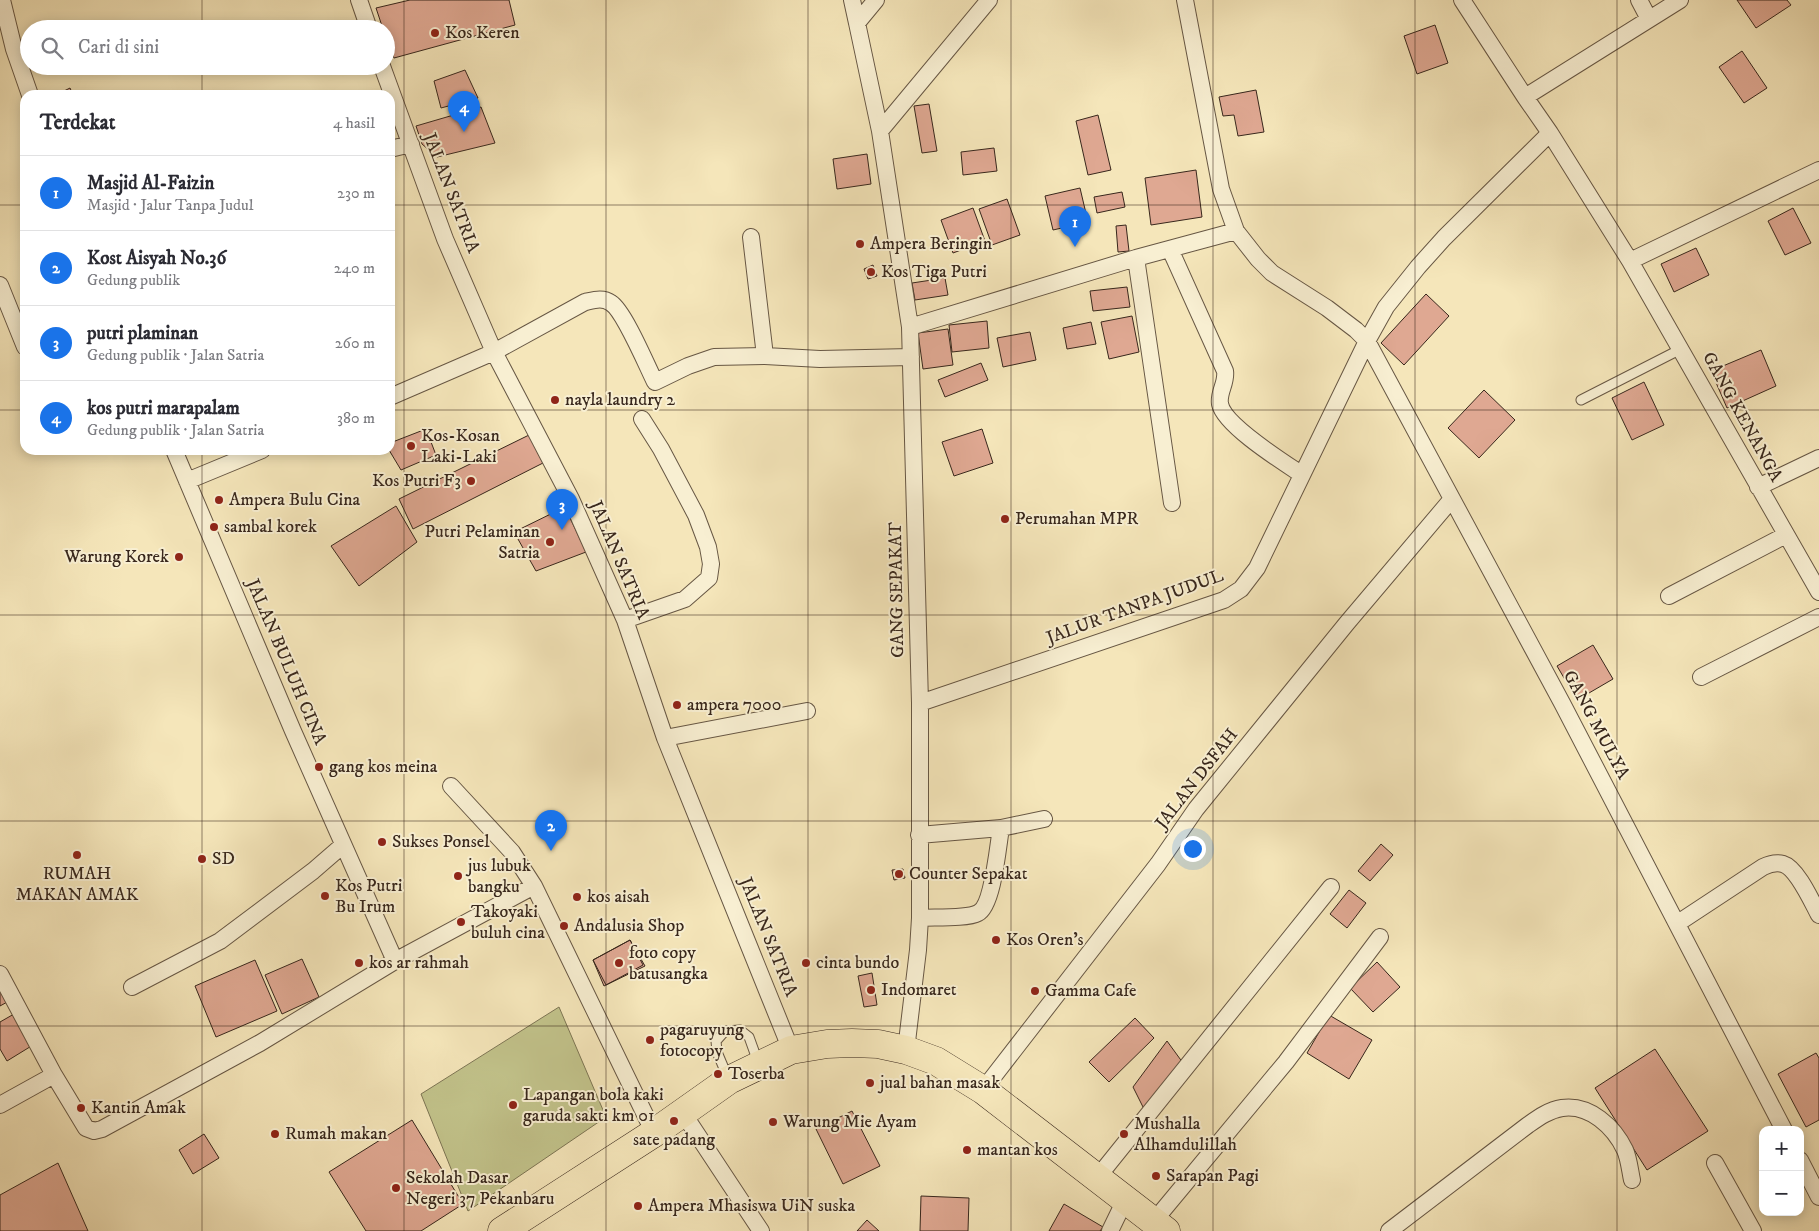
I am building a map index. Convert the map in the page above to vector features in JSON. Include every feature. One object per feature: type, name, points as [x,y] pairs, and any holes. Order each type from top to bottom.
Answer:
[{"type":"highway","points":[[502,1231],[654,1133],[729,1080],[791,1050],[827,1044],[852,1043],[878,1044],[906,1050],[936,1061],[983,1090],[1160,1226]]},
{"type":"street","points":[[2,0],[20,67]]},
{"type":"street","points":[[359,0],[366,20]]},
{"type":"street","name":"GANG SEPAKAT","points":[[852,0],[880,131],[910,327],[920,703],[920,918],[906,1050]]},
{"type":"street","points":[[857,23],[876,0]]},
{"type":"street","points":[[880,131],[989,0]]},
{"type":"street","name":"GANG MULYA","points":[[1185,0],[1221,189],[1236,231],[1258,260],[1272,273],[1327,308],[1356,330],[1367,342],[1562,703],[1782,1126]]},
{"type":"street","name":"GANG KENANGA","points":[[1462,0],[1550,133],[1630,261],[1758,487],[1816,581]]},
{"type":"street","points":[[1638,0],[1649,19]]},
{"type":"street","points":[[1525,97],[1680,0]]},
{"type":"street","points":[[23,75],[28,90]]},
{"type":"street","name":"JALAN SATRIA","points":[[385,75],[391,90]]},
{"type":"street","name":"JALAN SATRIA","points":[[395,101],[445,239],[494,352],[571,499],[625,620],[665,738],[791,1050]]},
{"type":"street","name":"JALUR TANPA JUDUL","points":[[920,703],[1224,600],[1241,589],[1252,576],[1386,307],[1444,238],[1550,133]]},
{"type":"street","points":[[395,148],[411,144]]},
{"type":"street","points":[[1630,261],[1819,170]]},
{"type":"street","points":[[910,327],[1136,258],[1236,231]]},
{"type":"street","points":[[751,238],[765,356]]},
{"type":"street","points":[[1170,249],[1225,371],[1225,381],[1220,395],[1224,414],[1251,438],[1302,474]]},
{"type":"street","points":[[1136,258],[1172,503]]},
{"type":"street","points":[[0,285],[20,335]]},
{"type":"street","points":[[395,395],[494,352],[585,302],[599,299],[611,303],[622,316],[655,382],[688,366],[714,358],[765,356],[820,359],[910,356]]},
{"type":"street","points":[[625,620],[685,599],[709,578],[712,564],[696,515],[661,449],[642,419]]},
{"type":"street","name":"JALAN BULUH CINA","points":[[176,455],[275,689],[395,961]]},
{"type":"street","points":[[187,481],[250,455]]},
{"type":"street","points":[[1758,487],[1819,458]]},
{"type":"street","name":"JALAN DSFAH","points":[[983,1090],[1158,864],[1196,809],[1347,623],[1451,500]]},
{"type":"street","points":[[1669,596],[1786,535]]},
{"type":"street","points":[[1701,676],[1819,618]]},
{"type":"street","points":[[665,738],[807,711]]},
{"type":"street","points":[[451,786],[512,852],[534,886],[654,1133]]},
{"type":"street","points":[[919,835],[1001,828],[1044,820]]},
{"type":"street","points":[[920,918],[966,916],[977,914],[983,910],[991,890],[1001,828]]},
{"type":"street","points":[[132,988],[220,941],[313,871],[343,845]]},
{"type":"street","points":[[1678,923],[1763,867],[1778,863],[1784,864],[1795,873],[1819,916]]},
{"type":"street","points":[[0,974],[54,1075],[86,1128],[94,1131],[102,1129],[260,1043],[395,961],[534,886]]},
{"type":"street","points":[[1097,1178],[1331,887]]},
{"type":"street","points":[[1160,1226],[1380,937]]},
{"type":"street","points":[[0,1105],[54,1075]]},
{"type":"street","points":[[1389,1231],[1528,1125],[1545,1113],[1562,1108],[1577,1108],[1594,1114],[1618,1137],[1626,1152],[1632,1180]]},
{"type":"street","points":[[683,1113],[762,1231]]},
{"type":"street","points":[[1715,1163],[1753,1231]]},
{"type":"street","points":[[1804,1168],[1819,1197]]},
{"type":"street","points":[[1110,1231],[1125,1200]]},
{"type":"lane","points":[[1581,400],[1681,349]]},
{"type":"lane","points":[[729,1080],[717,1052],[716,1041],[725,1031],[740,1030],[749,1037],[759,1065]]},
{"type":"green space","name":"Lapangan bola kaki garuda sakti km 01","points":[[559,1007],[606,1117],[468,1211],[421,1094]]},
{"type":"building","name":"Kos Keren","points":[[410,0],[509,0],[515,25],[395,58],[395,20],[380,20],[376,8]]},
{"type":"building","points":[[1737,0],[1787,0],[1791,5],[1756,28]]},
{"type":"building","points":[[1435,25],[1448,63],[1417,74],[1404,36]]},
{"type":"building","points":[[1742,51],[1767,88],[1744,103],[1719,67]]},
{"type":"building","points":[[465,70],[478,98],[441,108],[434,81]]},
{"type":"building","points":[[1256,90],[1264,132],[1238,136],[1234,115],[1223,116],[1219,97]]},
{"type":"building","points":[[929,104],[937,151],[922,153],[914,106]]},
{"type":"building","points":[[481,107],[495,143],[437,157],[422,144],[416,126]]},
{"type":"building","points":[[1098,115],[1111,170],[1088,175],[1076,121]]},
{"type":"building","points":[[994,148],[997,171],[963,175],[961,152]]},
{"type":"building","points":[[867,154],[871,184],[837,189],[833,159]]},
{"type":"building","points":[[1196,170],[1202,217],[1151,225],[1145,178]]},
{"type":"building","points":[[1080,188],[1088,222],[1053,230],[1045,196]]},
{"type":"building","points":[[1122,192],[1125,207],[1097,213],[1094,197]]},
{"type":"building","points":[[1007,199],[1020,235],[992,245],[979,209]]},
{"type":"building","points":[[973,208],[985,241],[953,253],[941,220]]},
{"type":"building","points":[[1793,208],[1811,243],[1785,255],[1768,221]]},
{"type":"building","points":[[1126,225],[1129,251],[1118,252],[1116,226]]},
{"type":"building","points":[[1696,248],[1709,275],[1674,292],[1661,264]]},
{"type":"building","name":"Kos Tiga Putri","points":[[873,265],[877,276],[868,279],[864,269]]},
{"type":"building","points":[[945,278],[948,295],[915,300],[912,283]]},
{"type":"building","points":[[1127,287],[1130,307],[1093,311],[1090,291]]},
{"type":"building","points":[[1426,294],[1449,316],[1404,365],[1381,343]]},
{"type":"building","points":[[1132,316],[1139,352],[1109,359],[1101,322]]},
{"type":"building","points":[[987,321],[989,348],[952,352],[949,325]]},
{"type":"building","points":[[1091,322],[1096,344],[1067,349],[1063,328]]},
{"type":"building","points":[[948,329],[953,365],[923,369],[918,333]]},
{"type":"building","points":[[1030,332],[1036,360],[1003,367],[997,338]]},
{"type":"building","points":[[1761,350],[1776,386],[1727,408],[1711,371]]},
{"type":"building","points":[[981,363],[988,380],[945,397],[938,380]]},
{"type":"building","points":[[1644,382],[1664,425],[1632,440],[1612,398]]},
{"type":"building","points":[[1484,390],[1515,420],[1479,458],[1448,428]]},
{"type":"building","name":"Kos-Kosan Laki-Laki","points":[[426,429],[436,455],[401,470],[392,455],[395,455],[395,441]]},
{"type":"building","points":[[982,429],[993,463],[954,476],[942,442]]},
{"type":"building","name":"Kos Putri F3","points":[[529,435],[543,463],[413,529],[399,499]]},
{"type":"building","points":[[396,506],[417,542],[359,586],[331,546]]},
{"type":"building","name":"Putri Pelaminan Satria","points":[[565,507],[586,552],[536,571],[514,532]]},
{"type":"building","points":[[1593,645],[1613,679],[1577,700],[1557,666]]},
{"type":"building","points":[[1381,844],[1393,855],[1370,881],[1358,871]]},
{"type":"building","name":"Counter Sepakat","points":[[903,869],[905,878],[894,880],[892,870]]},
{"type":"building","points":[[1349,890],[1366,903],[1347,928],[1330,914]]},
{"type":"building","name":"foto copy batusangka","points":[[630,940],[645,966],[604,986],[593,960]]},
{"type":"building","name":"foto copy batusangka","points":[[630,940],[643,965],[606,985],[593,960]]},
{"type":"building","points":[[302,959],[319,997],[282,1014],[265,975]]},
{"type":"building","points":[[255,960],[277,1011],[216,1037],[195,986]]},
{"type":"building","points":[[1377,962],[1400,987],[1373,1012],[1350,988]]},
{"type":"building","points":[[872,973],[877,1005],[864,1007],[858,976]]},
{"type":"building","points":[[0,986],[9,1001],[0,1006]]},
{"type":"building","points":[[14,1014],[33,1045],[7,1061],[0,1049],[0,1022]]},
{"type":"building","points":[[1329,1015],[1372,1040],[1349,1079],[1307,1053]]},
{"type":"building","points":[[1135,1018],[1154,1038],[1109,1082],[1089,1062]]},
{"type":"building","points":[[1167,1041],[1183,1063],[1146,1113],[1133,1087]]},
{"type":"building","points":[[1655,1049],[1708,1131],[1647,1170],[1595,1088]]},
{"type":"building","points":[[1816,1053],[1819,1058],[1819,1120],[1806,1127],[1778,1074]]},
{"type":"building","points":[[852,1111],[880,1166],[843,1184],[816,1129]]},
{"type":"building","name":"Sekolah Dasar Negeri 37 Pekanbaru","points":[[412,1120],[463,1204],[421,1231],[366,1231],[329,1172]]},
{"type":"building","points":[[204,1134],[219,1158],[193,1174],[179,1150]]},
{"type":"building","points":[[58,1163],[88,1231],[0,1231],[0,1195]]},
{"type":"building","points":[[921,1196],[969,1198],[968,1231],[920,1231]]},
{"type":"building","points":[[1064,1204],[1103,1227],[1100,1231],[1049,1231]]},
{"type":"building","points":[[867,1220],[879,1231],[857,1231]]},
{"type":"place","name":"Kos Keren","points":[[435,33]]},
{"type":"place","name":"kos putri marapalam","points":[[464,132]]},
{"type":"place","name":"Ampera Beringin","points":[[860,244]]},
{"type":"place","name":"Masjid Al-Faizin","points":[[1075,247]]},
{"type":"place","name":"Kos Tiga Putri","points":[[871,272]]},
{"type":"place","name":"nayla laundry 2","points":[[555,400]]},
{"type":"place","name":"Kos-Kosan Laki-Laki","points":[[411,446]]},
{"type":"place","name":"Kos Putri F3","points":[[471,481]]},
{"type":"place","name":"Ampera Bulu Cina","points":[[219,500]]},
{"type":"place","name":"Perumahan MPR","points":[[1005,519]]},
{"type":"place","name":"sambal korek","points":[[214,527]]},
{"type":"place","name":"putri plaminan","points":[[562,530]]},
{"type":"place","name":"Putri Pelaminan Satria","points":[[550,542]]},
{"type":"place","name":"Warung Korek","points":[[179,557]]},
{"type":"place","name":"ampera 7000","points":[[677,705]]},
{"type":"place","name":"gang kos meina","points":[[319,767]]},
{"type":"place","name":"Sukses Ponsel","points":[[382,842]]},
{"type":"place","name":"Kost Aisyah No.36","points":[[551,851]]},
{"type":"place","name":"RUMAH MAKAN AMAK","points":[[77,855]]},
{"type":"place","name":"SD","points":[[202,859]]},
{"type":"place","name":"Counter Sepakat","points":[[899,874]]},
{"type":"place","name":"jus lubuk bangku","points":[[458,876]]},
{"type":"place","name":"Kos Putri Bu Irum","points":[[325,896]]},
{"type":"place","name":"kos aisah","points":[[577,897]]},
{"type":"place","name":"Takoyaki buluh cina","points":[[461,922]]},
{"type":"place","name":"Andalusia Shop","points":[[564,926]]},
{"type":"place","name":"Kos Oren's","points":[[996,940]]},
{"type":"place","name":"kos ar rahmah","points":[[359,963]]},
{"type":"place","name":"foto copy batusangka","points":[[619,963]]},
{"type":"place","name":"cinta bundo","points":[[806,963]]},
{"type":"place","name":"Indomaret","points":[[871,990]]},
{"type":"place","name":"Gamma Cafe","points":[[1035,991]]},
{"type":"place","name":"pagaruyung fotocopy","points":[[650,1040]]},
{"type":"place","name":"Toserba","points":[[718,1074]]},
{"type":"place","name":"jual bahan masak","points":[[870,1083]]},
{"type":"place","name":"Lapangan bola kaki garuda sakti km 01","points":[[513,1105]]},
{"type":"place","name":"Kantin Amak","points":[[81,1108]]},
{"type":"place","name":"sate padang","points":[[674,1121]]},
{"type":"place","name":"Warung Mie Ayam","points":[[773,1122]]},
{"type":"place","name":"Rumah makan","points":[[275,1134]]},
{"type":"place","name":"Mushalla Alhamdulillah","points":[[1124,1134]]},
{"type":"place","name":"mantan kos","points":[[967,1150]]},
{"type":"place","name":"Sarapan Pagi","points":[[1156,1176]]},
{"type":"place","name":"Sekolah Dasar Negeri 37 Pekanbaru","points":[[396,1188]]},
{"type":"place","name":"Ampera Mhasiswa UiN suska","points":[[638,1206]]}]
